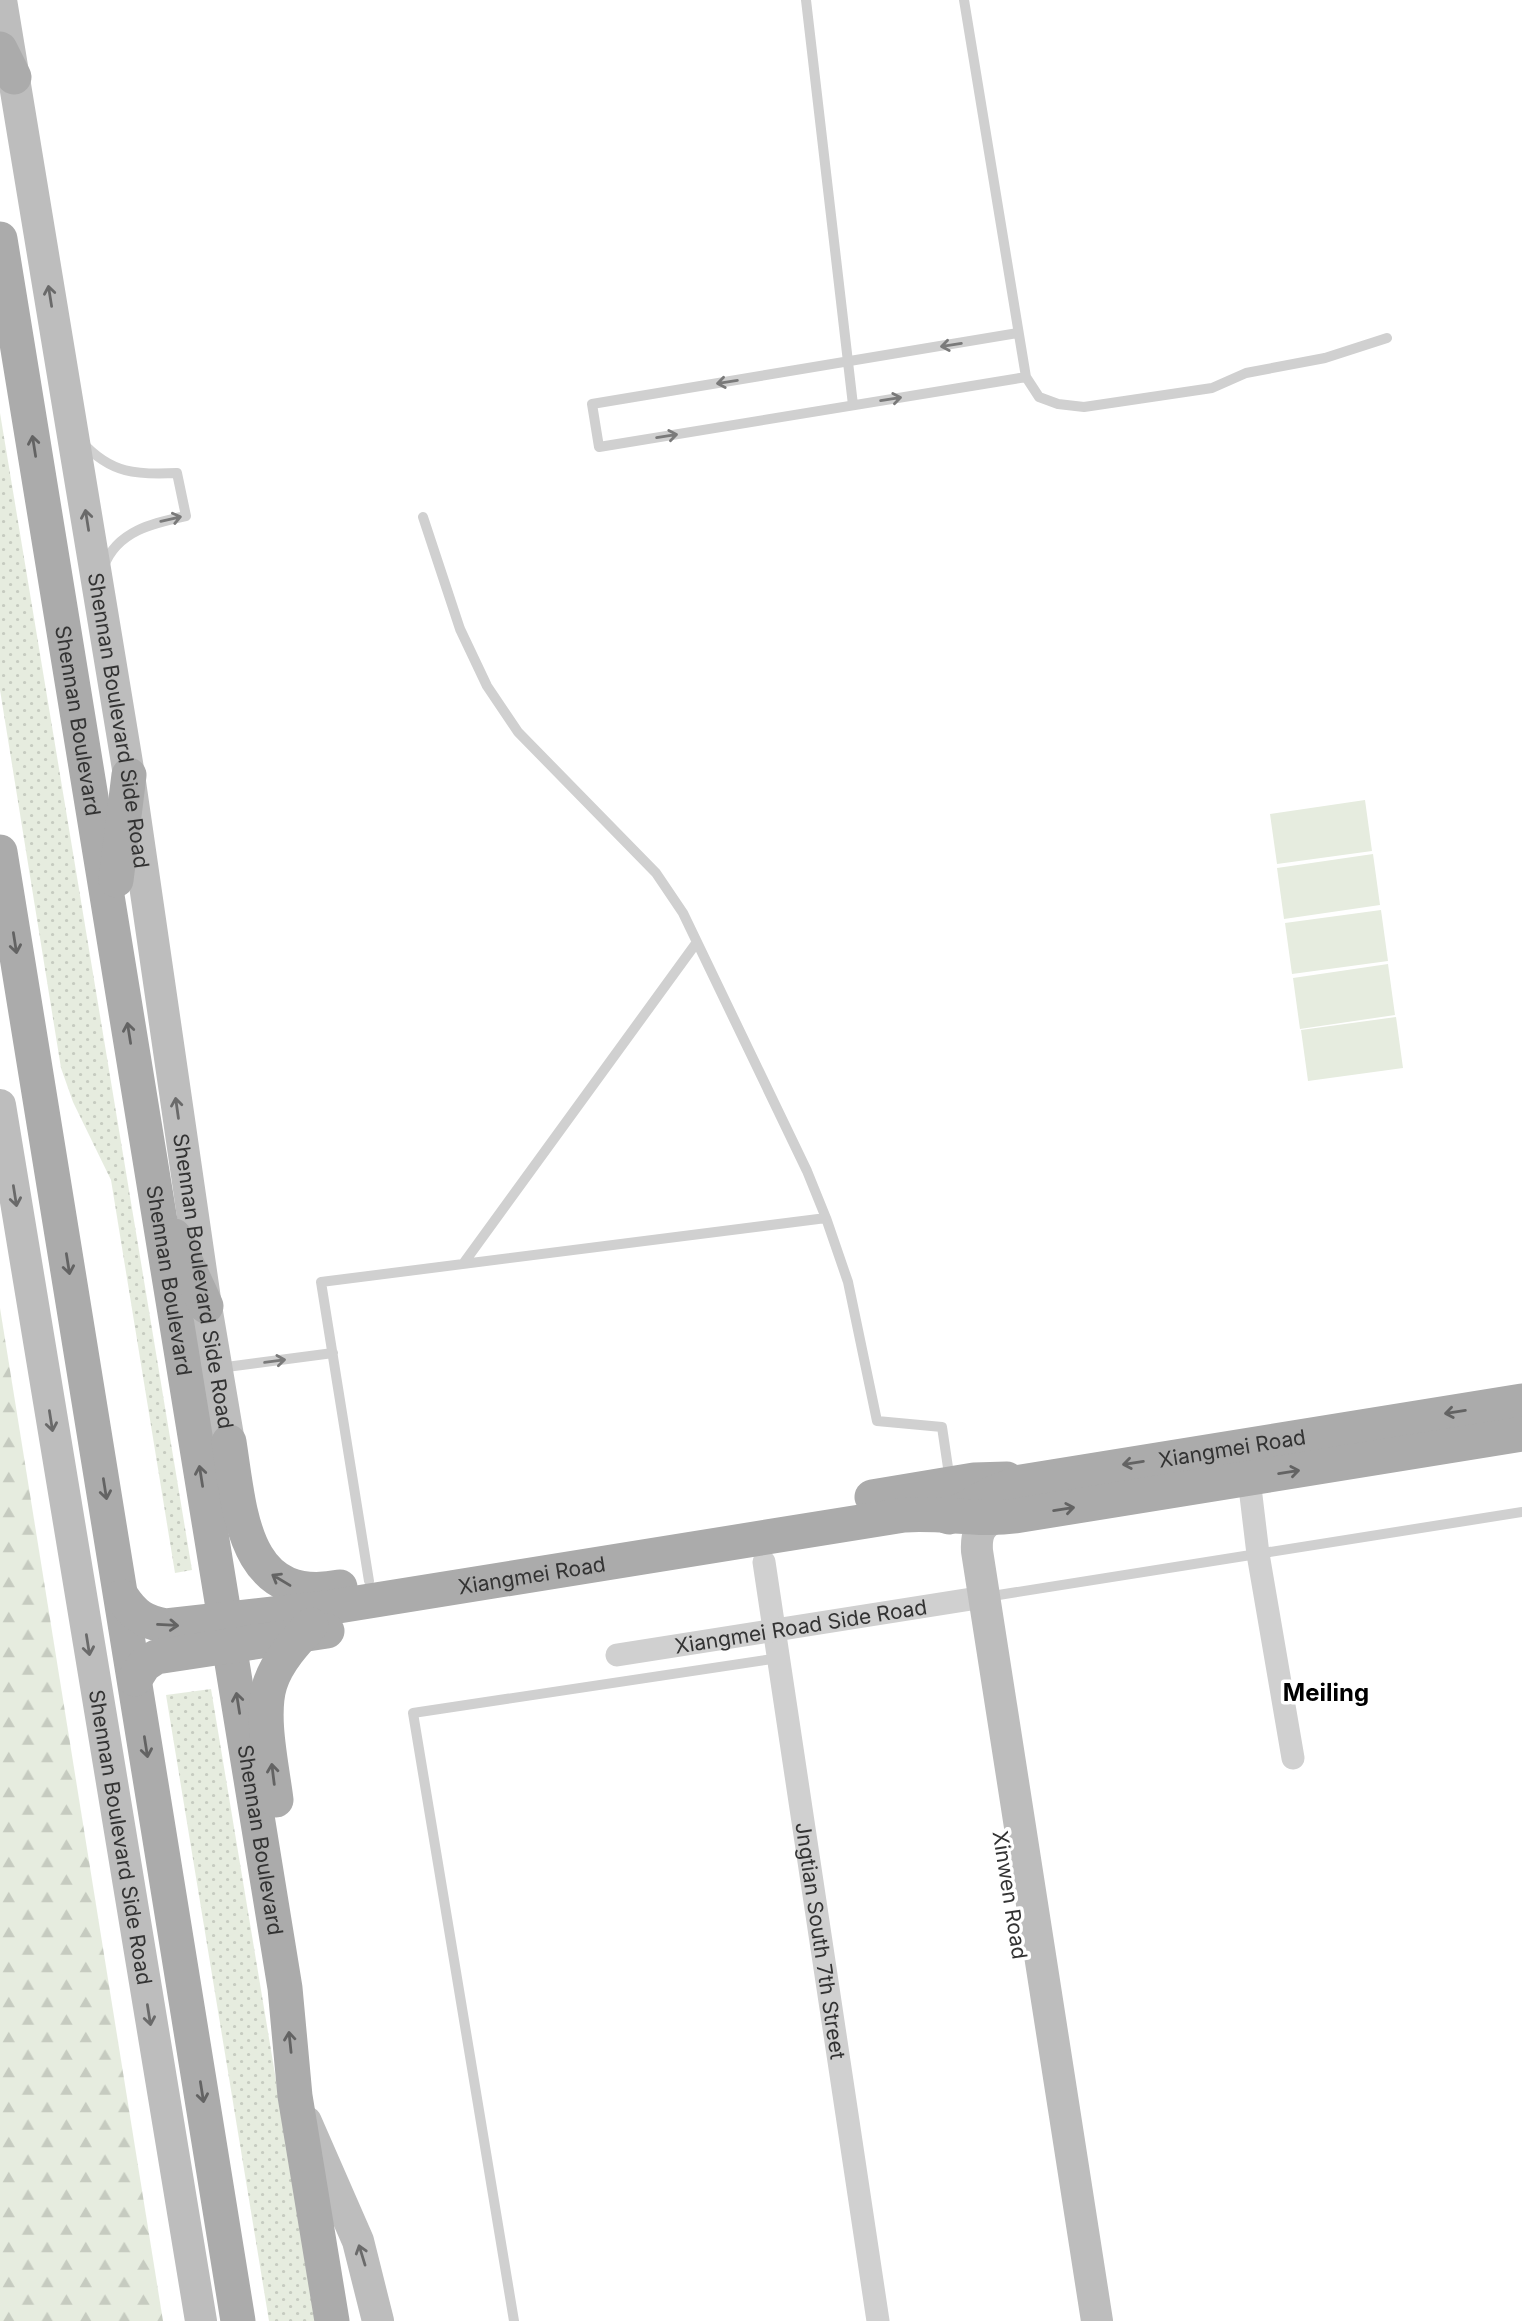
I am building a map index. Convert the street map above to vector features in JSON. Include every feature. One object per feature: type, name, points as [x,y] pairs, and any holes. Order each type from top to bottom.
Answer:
[{"type":"main road","name":"Shennan Boulevard Side Road","points":[[1,0],[7,63],[71,424],[129,775],[206,1306],[229,1442],[230,1482],[225,1540],[216,1567]]},
{"type":"main road","name":"Shennan Boulevard","points":[[0,239],[285,1988],[295,2096],[332,2321]]},
{"type":"main road","points":[[111,921],[129,775]]},
{"type":"main road","points":[[0,852],[238,2321]]},
{"type":"main road","name":"Shennan Boulevard Side Road","points":[[0,1105],[201,2321]]},
{"type":"main road","points":[[155,1194],[206,1306]]},
{"type":"main road","name":"Xiangmei Road","points":[[135,1679],[144,1665],[156,1657],[226,1633],[326,1608],[911,1514],[951,1500],[993,1479],[1021,1482],[1522,1402]]},
{"type":"main road","name":"Xiangmei Road","points":[[951,1500],[996,1518],[1522,1434]]},
{"type":"main road","points":[[229,1442],[249,1541],[264,1568],[276,1578],[292,1587],[309,1590],[951,1500]]},
{"type":"main road","name":"Xiangmei Road","points":[[122,1597],[131,1611],[151,1623],[226,1633],[301,1636],[883,1543],[912,1534],[951,1500]]},
{"type":"main road","name":"Xinwen Road","points":[[951,1500],[959,1519],[969,1530],[977,1551],[974,1599],[1077,2321]]},
{"type":"main road","name":"Xinwen Road","points":[[951,1500],[974,1599],[1097,2321]]},
{"type":"main road","points":[[977,1551],[977,1536],[982,1526],[996,1518]]},
{"type":"main road","points":[[285,1988],[289,1932],[288,1896],[267,1699],[271,1682],[288,1651],[326,1608]]},
{"type":"main road","points":[[295,2096],[358,2241],[378,2321]]},
{"type":"street","points":[[1249,1479],[1258,1554],[1293,1758]]},
{"type":"street","name":"Jngtian South 7th Street","points":[[764,1562],[878,2321]]},
{"type":"street","name":"Xiangmei Road Side Road","points":[[617,1655],[974,1599]]},
{"type":"lane","points":[[806,0],[853,405]]},
{"type":"lane","points":[[964,0],[1026,377],[1040,397],[1058,404],[1084,407],[1212,388],[1245,373],[1325,358],[1387,338]]},
{"type":"lane","points":[[1018,333],[592,404],[599,447],[1026,377]]},
{"type":"lane","points":[[71,424],[80,440],[113,467],[140,473],[177,473],[186,516],[141,528],[120,541],[106,560],[99,597]]},
{"type":"lane","points":[[423,517],[460,629],[487,686],[518,732],[656,873],[683,913],[807,1171],[826,1218],[848,1282],[877,1421],[942,1427],[951,1500]]},
{"type":"lane","points":[[463,1264],[697,942]]},
{"type":"lane","points":[[369,1581],[321,1282],[826,1218]]},
{"type":"lane","points":[[217,1369],[333,1353]]},
{"type":"lane","points":[[974,1599],[1522,1512]]},
{"type":"lane","points":[[514,2321],[413,1713],[779,1658]]},
{"type":"green space","points":[[0,413],[192,1570],[175,1573],[111,1180],[73,1102],[61,1068],[0,690]]},
{"type":"green space","points":[[1365,800],[1372,851],[1277,864],[1270,814]]},
{"type":"green space","points":[[1373,854],[1380,905],[1284,919],[1277,868]]},
{"type":"green space","points":[[1381,910],[1388,961],[1292,974],[1285,923]]},
{"type":"green space","points":[[1388,964],[1395,1015],[1300,1029],[1293,978]]},
{"type":"green space","points":[[1396,1017],[1403,1068],[1308,1081],[1301,1030]]},
{"type":"green space","points":[[0,1308],[163,2321],[0,2321]]},
{"type":"green space","points":[[211,1689],[316,2321],[269,2321],[166,1695]]},
{"type":"district","name":"Meiling","points":[[1326,1692]]}]
